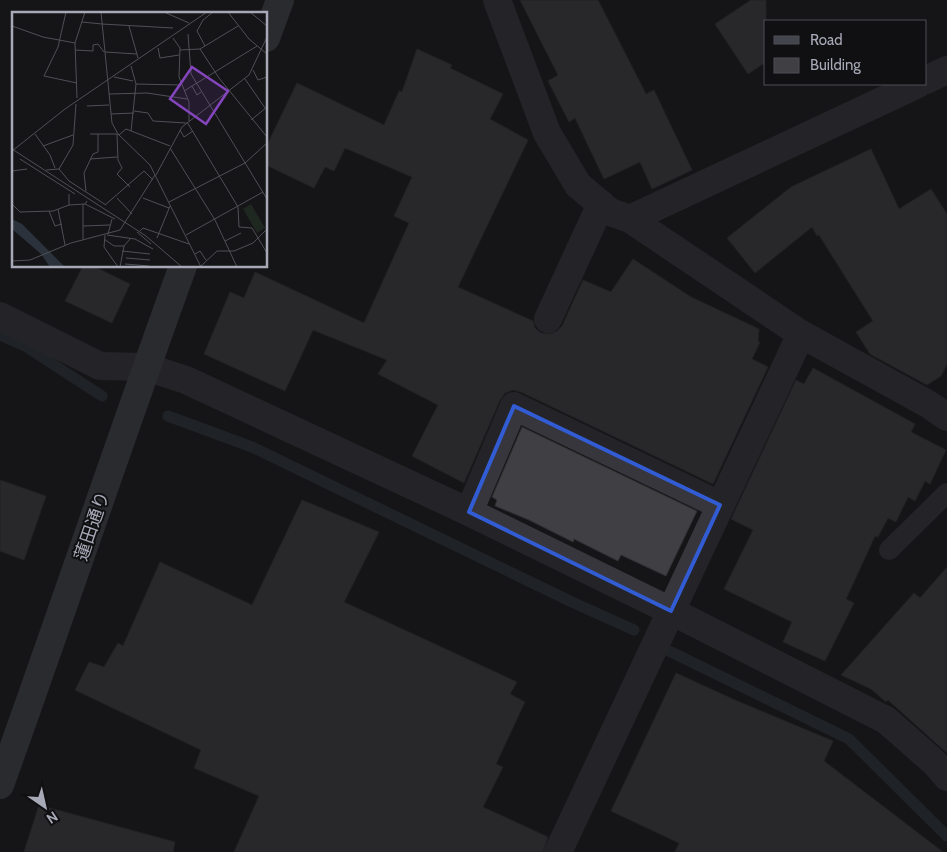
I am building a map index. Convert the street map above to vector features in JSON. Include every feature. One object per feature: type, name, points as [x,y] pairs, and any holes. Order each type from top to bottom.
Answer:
[{"type":"main road","points":[[268,33],[280,0]]},
{"type":"main road","name":"蓮田通り","points":[[0,785],[62,614],[146,367],[182,268]]},
{"type":"street","points":[[497,0],[547,133],[578,185],[610,212],[630,220],[802,334],[941,405]]},
{"type":"street","points":[[927,80],[947,70]]},
{"type":"street","points":[[630,220],[916,85]]},
{"type":"street","points":[[548,319],[601,204]]},
{"type":"street","points":[[0,316],[100,366],[146,367],[186,380],[469,512],[671,611],[886,720],[943,764]]},
{"type":"street","points":[[558,852],[802,334]]},
{"type":"street","points":[[469,512],[514,406],[720,506]]},
{"type":"lane","points":[[889,550],[947,493]]},
{"type":"highlighted area","points":[[514,406],[720,505],[671,611],[469,512]]},
{"type":"building","points":[[520,0],[598,0],[646,94],[654,90],[692,170],[652,189],[640,162],[604,179],[575,118],[569,122],[548,81],[558,75]]},
{"type":"building","points":[[751,0],[766,0],[764,63],[748,74],[715,24]]},
{"type":"building","points":[[417,49],[452,65],[450,68],[503,94],[490,119],[528,140],[458,287],[533,321],[535,328],[541,333],[550,334],[562,326],[583,280],[611,292],[633,259],[691,297],[759,329],[758,341],[760,342],[752,359],[768,367],[713,484],[521,392],[513,390],[505,393],[500,400],[464,483],[412,456],[438,405],[378,374],[387,360],[313,330],[285,391],[204,354],[230,292],[244,298],[255,272],[364,323],[409,223],[394,216],[412,177],[345,148],[334,171],[325,167],[314,188],[268,166],[268,143],[297,83],[384,125],[399,91],[402,92]]},
{"type":"building","points":[[871,149],[899,209],[931,189],[947,214],[947,364],[941,376],[927,385],[870,354],[856,332],[873,321],[819,235],[817,236],[812,227],[755,273],[727,238],[791,187]]},
{"type":"building","points":[[82,268],[97,268],[130,284],[112,323],[65,301]]},
{"type":"building","points":[[813,368],[915,424],[911,432],[946,450],[930,484],[925,481],[915,501],[908,497],[896,522],[888,518],[878,537],[875,536],[846,599],[854,603],[825,661],[783,642],[792,622],[724,589],[753,530],[731,519],[796,380],[804,384]]},
{"type":"building","points":[[522,427],[697,511],[666,576],[621,555],[618,561],[574,539],[573,542],[529,520],[495,506],[497,500],[492,497]]},
{"type":"building","points":[[0,480],[46,496],[24,560],[0,551]]},
{"type":"building","points":[[302,500],[379,532],[344,602],[517,682],[510,694],[525,702],[496,764],[503,767],[483,807],[548,837],[543,852],[234,852],[259,796],[194,768],[201,750],[75,690],[89,662],[104,667],[118,643],[123,646],[160,562],[252,605]]},
{"type":"building","points":[[947,567],[947,753],[888,700],[886,702],[871,689],[841,675],[914,593],[920,598]]},
{"type":"building","points":[[676,673],[833,741],[824,761],[943,852],[675,852],[679,843],[611,811]]},
{"type":"building","points":[[39,805],[175,842],[173,852],[24,852]]},
{"type":"waterway","points":[[0,335],[25,346],[102,396]]},
{"type":"waterway","points":[[168,416],[252,447],[574,603],[634,630]]},
{"type":"waterway","points":[[669,651],[849,739],[947,836]]}]
